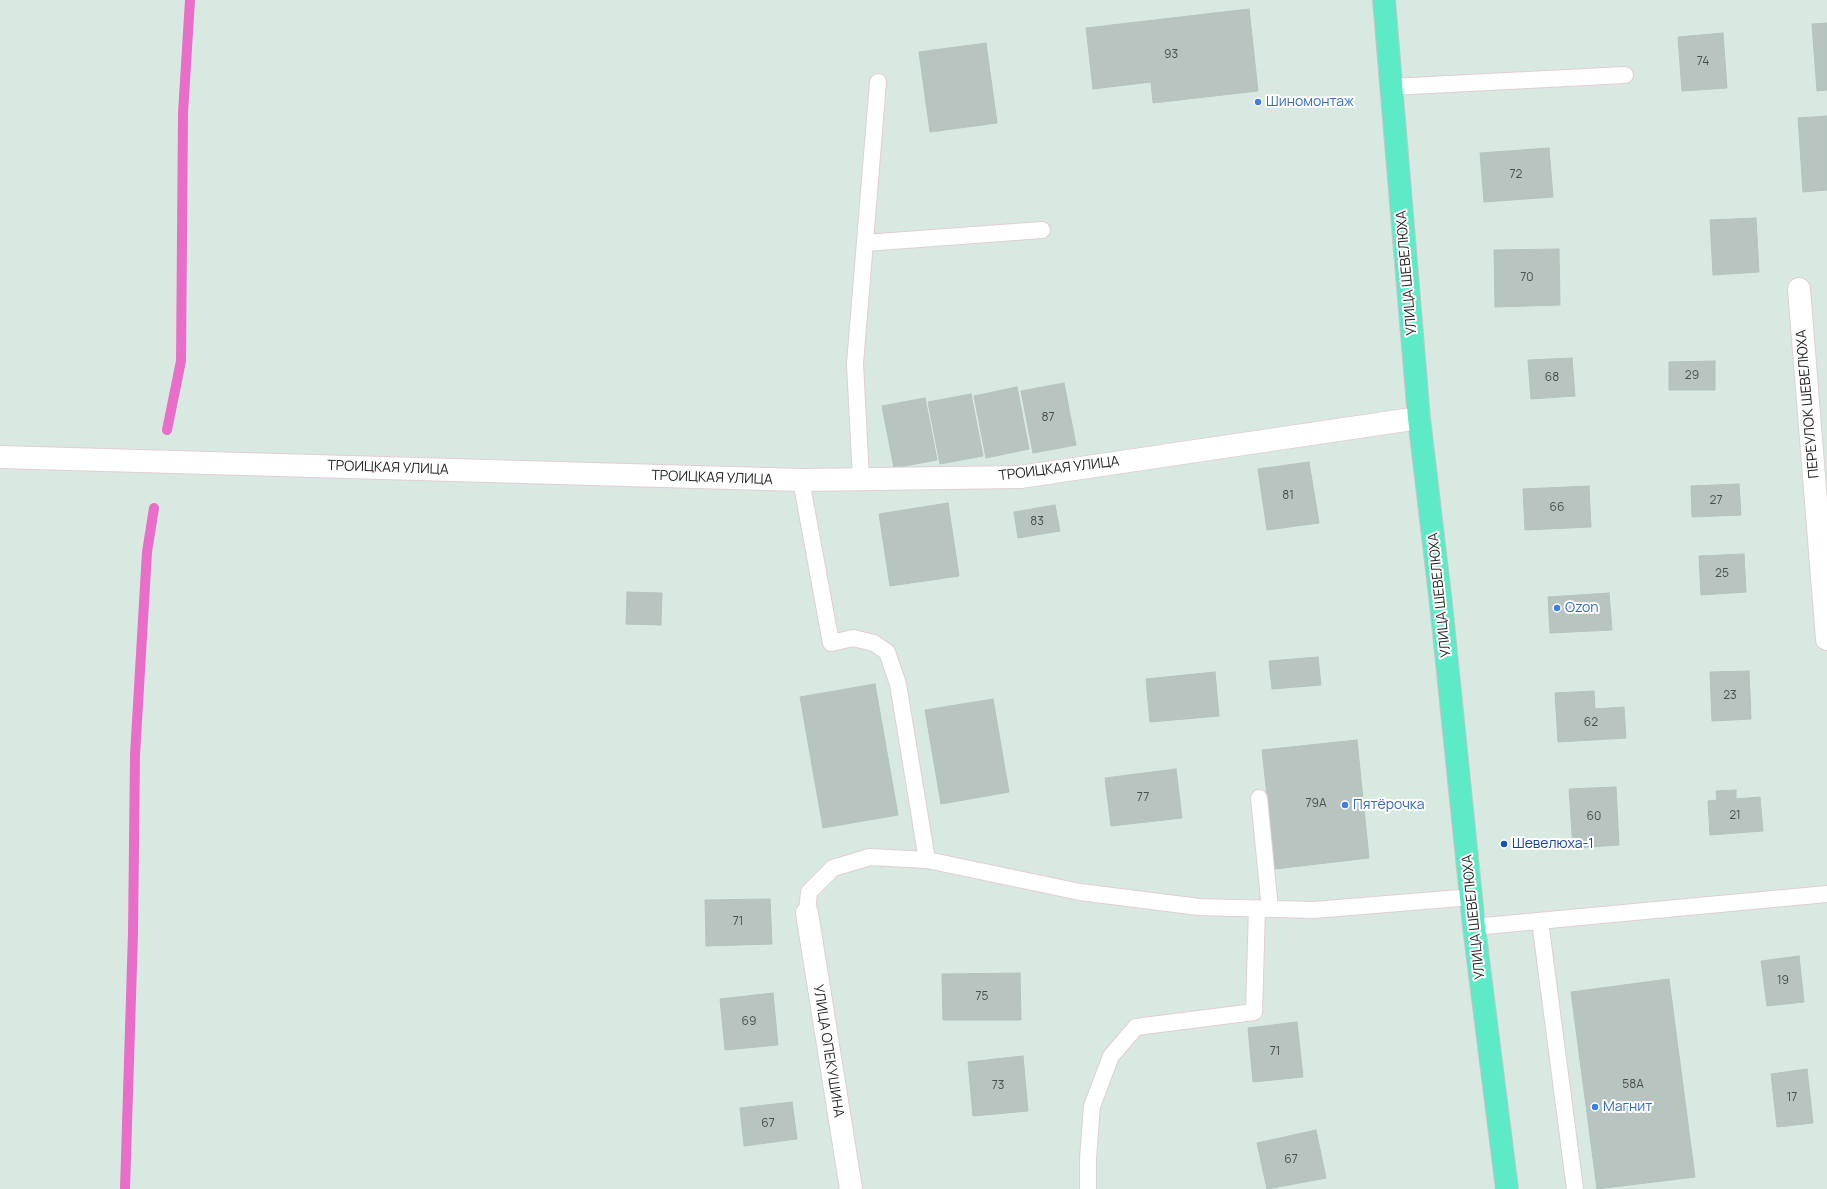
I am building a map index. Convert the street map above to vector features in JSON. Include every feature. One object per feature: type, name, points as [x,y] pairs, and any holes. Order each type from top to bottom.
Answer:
[{"type":"main road","name":"УЛИЦА ШЕВЕЛЮХА","points":[[1384,0],[1419,418],[1441,604],[1474,927],[1507,1189]]},
{"type":"street","name":"ПЕРЕУЛОК ШЕВЕЛЮХА","points":[[1799,289],[1827,639]]},
{"type":"street","name":"ТРОИЦКАЯ УЛИЦА","points":[[0,457],[801,480],[1020,477],[1419,418]]},
{"type":"street","name":"УЛИЦА ОПЕКУШИНА","points":[[806,913],[851,1189]]},
{"type":"lane","points":[[1391,87],[1625,75]]},
{"type":"lane","points":[[861,479],[855,364],[878,82]]},
{"type":"lane","points":[[865,243],[1042,230]]},
{"type":"lane","points":[[801,480],[831,642],[853,638],[874,642],[887,652],[898,684],[927,860]]},
{"type":"lane","points":[[1088,1189],[1088,1159],[1092,1106],[1111,1056],[1136,1027],[1254,1012],[1263,909],[1259,798]]},
{"type":"lane","points":[[806,913],[809,892],[833,868],[870,857],[927,860],[1080,892],[1199,907],[1314,910],[1472,897]]},
{"type":"lane","points":[[1474,927],[1827,894]]},
{"type":"lane","points":[[1540,921],[1575,1189]]},
{"type":"building","points":[[1249,9],[1258,91],[1153,103],[1151,82],[1093,89],[1086,28]]},
{"type":"building","points":[[1827,23],[1827,90],[1817,91],[1812,24]]},
{"type":"building","points":[[1723,33],[1727,88],[1682,91],[1678,37]]},
{"type":"building","points":[[986,43],[997,123],[930,132],[919,52]]},
{"type":"building","points":[[1827,116],[1827,190],[1803,192],[1798,118]]},
{"type":"building","points":[[1549,148],[1553,197],[1484,202],[1480,153]]},
{"type":"building","points":[[1756,218],[1759,272],[1713,275],[1710,220]]},
{"type":"building","points":[[1559,249],[1560,305],[1495,307],[1494,250]]},
{"type":"building","points":[[1572,358],[1575,396],[1531,399],[1528,360]]},
{"type":"building","points":[[1715,361],[1715,390],[1669,390],[1669,362]]},
{"type":"building","points":[[1064,383],[1076,445],[1033,453],[1021,391]]},
{"type":"building","points":[[1017,387],[1029,449],[986,458],[974,396]]},
{"type":"building","points":[[971,394],[983,456],[940,464],[928,402]]},
{"type":"building","points":[[925,398],[937,460],[894,468],[882,406]]},
{"type":"building","points":[[1309,462],[1319,523],[1267,530],[1258,469]]},
{"type":"building","points":[[1739,484],[1741,515],[1692,517],[1691,486]]},
{"type":"building","points":[[1589,486],[1591,527],[1525,530],[1523,489]]},
{"type":"building","points":[[948,503],[959,576],[890,586],[879,514]]},
{"type":"building","points":[[1055,505],[1060,531],[1018,538],[1014,512]]},
{"type":"building","points":[[1744,554],[1746,592],[1701,595],[1699,556]]},
{"type":"building","points":[[627,592],[662,593],[661,625],[626,624]]},
{"type":"building","points":[[1609,593],[1612,630],[1550,633],[1548,597]]},
{"type":"building","points":[[1318,657],[1321,685],[1272,689],[1269,661]]},
{"type":"building","points":[[1749,671],[1751,719],[1712,721],[1710,672]]},
{"type":"building","points":[[1215,672],[1219,716],[1150,722],[1146,679]]},
{"type":"building","points":[[875,684],[898,815],[823,828],[800,697]]},
{"type":"building","points":[[1594,691],[1595,709],[1624,707],[1626,738],[1558,742],[1555,693]]},
{"type":"building","points":[[993,699],[1009,792],[941,804],[925,710]]},
{"type":"building","points":[[1357,740],[1369,858],[1275,869],[1262,750]]},
{"type":"building","points":[[1176,769],[1182,818],[1111,826],[1105,778]]},
{"type":"building","points":[[1616,787],[1619,845],[1573,848],[1569,789]]},
{"type":"building","points":[[1736,790],[1736,799],[1760,797],[1763,831],[1710,835],[1708,801],[1717,800],[1716,791]]},
{"type":"building","points":[[770,899],[772,944],[706,946],[705,900]]},
{"type":"building","points":[[1799,956],[1804,1002],[1767,1006],[1761,961]]},
{"type":"building","points":[[1020,973],[1021,1020],[943,1020],[942,974]]},
{"type":"building","points":[[1669,979],[1695,1177],[1597,1189],[1571,992]]},
{"type":"building","points":[[773,993],[778,1045],[725,1050],[720,999]]},
{"type":"building","points":[[1297,1022],[1303,1077],[1253,1082],[1248,1028]]},
{"type":"building","points":[[1023,1056],[1028,1111],[973,1116],[968,1062]]},
{"type":"building","points":[[1807,1069],[1813,1123],[1777,1127],[1771,1074]]},
{"type":"building","points":[[792,1102],[797,1139],[744,1146],[740,1108]]},
{"type":"building","points":[[1316,1130],[1326,1178],[1267,1189],[1257,1143]]},
{"type":"waterway","points":[[167,430],[181,361],[183,113],[190,0]]},
{"type":"waterway","points":[[125,1189],[133,933],[135,755],[147,552],[154,508]]},
{"type":"place","name":"Шиномонтаж","points":[[1258,102]]},
{"type":"place","name":"Ozon","points":[[1557,608]]},
{"type":"place","name":"Пятёрочка","points":[[1345,805]]},
{"type":"place","name":"Шевелюха-1","points":[[1504,844]]},
{"type":"place","name":"Магнит","points":[[1595,1107]]}]
